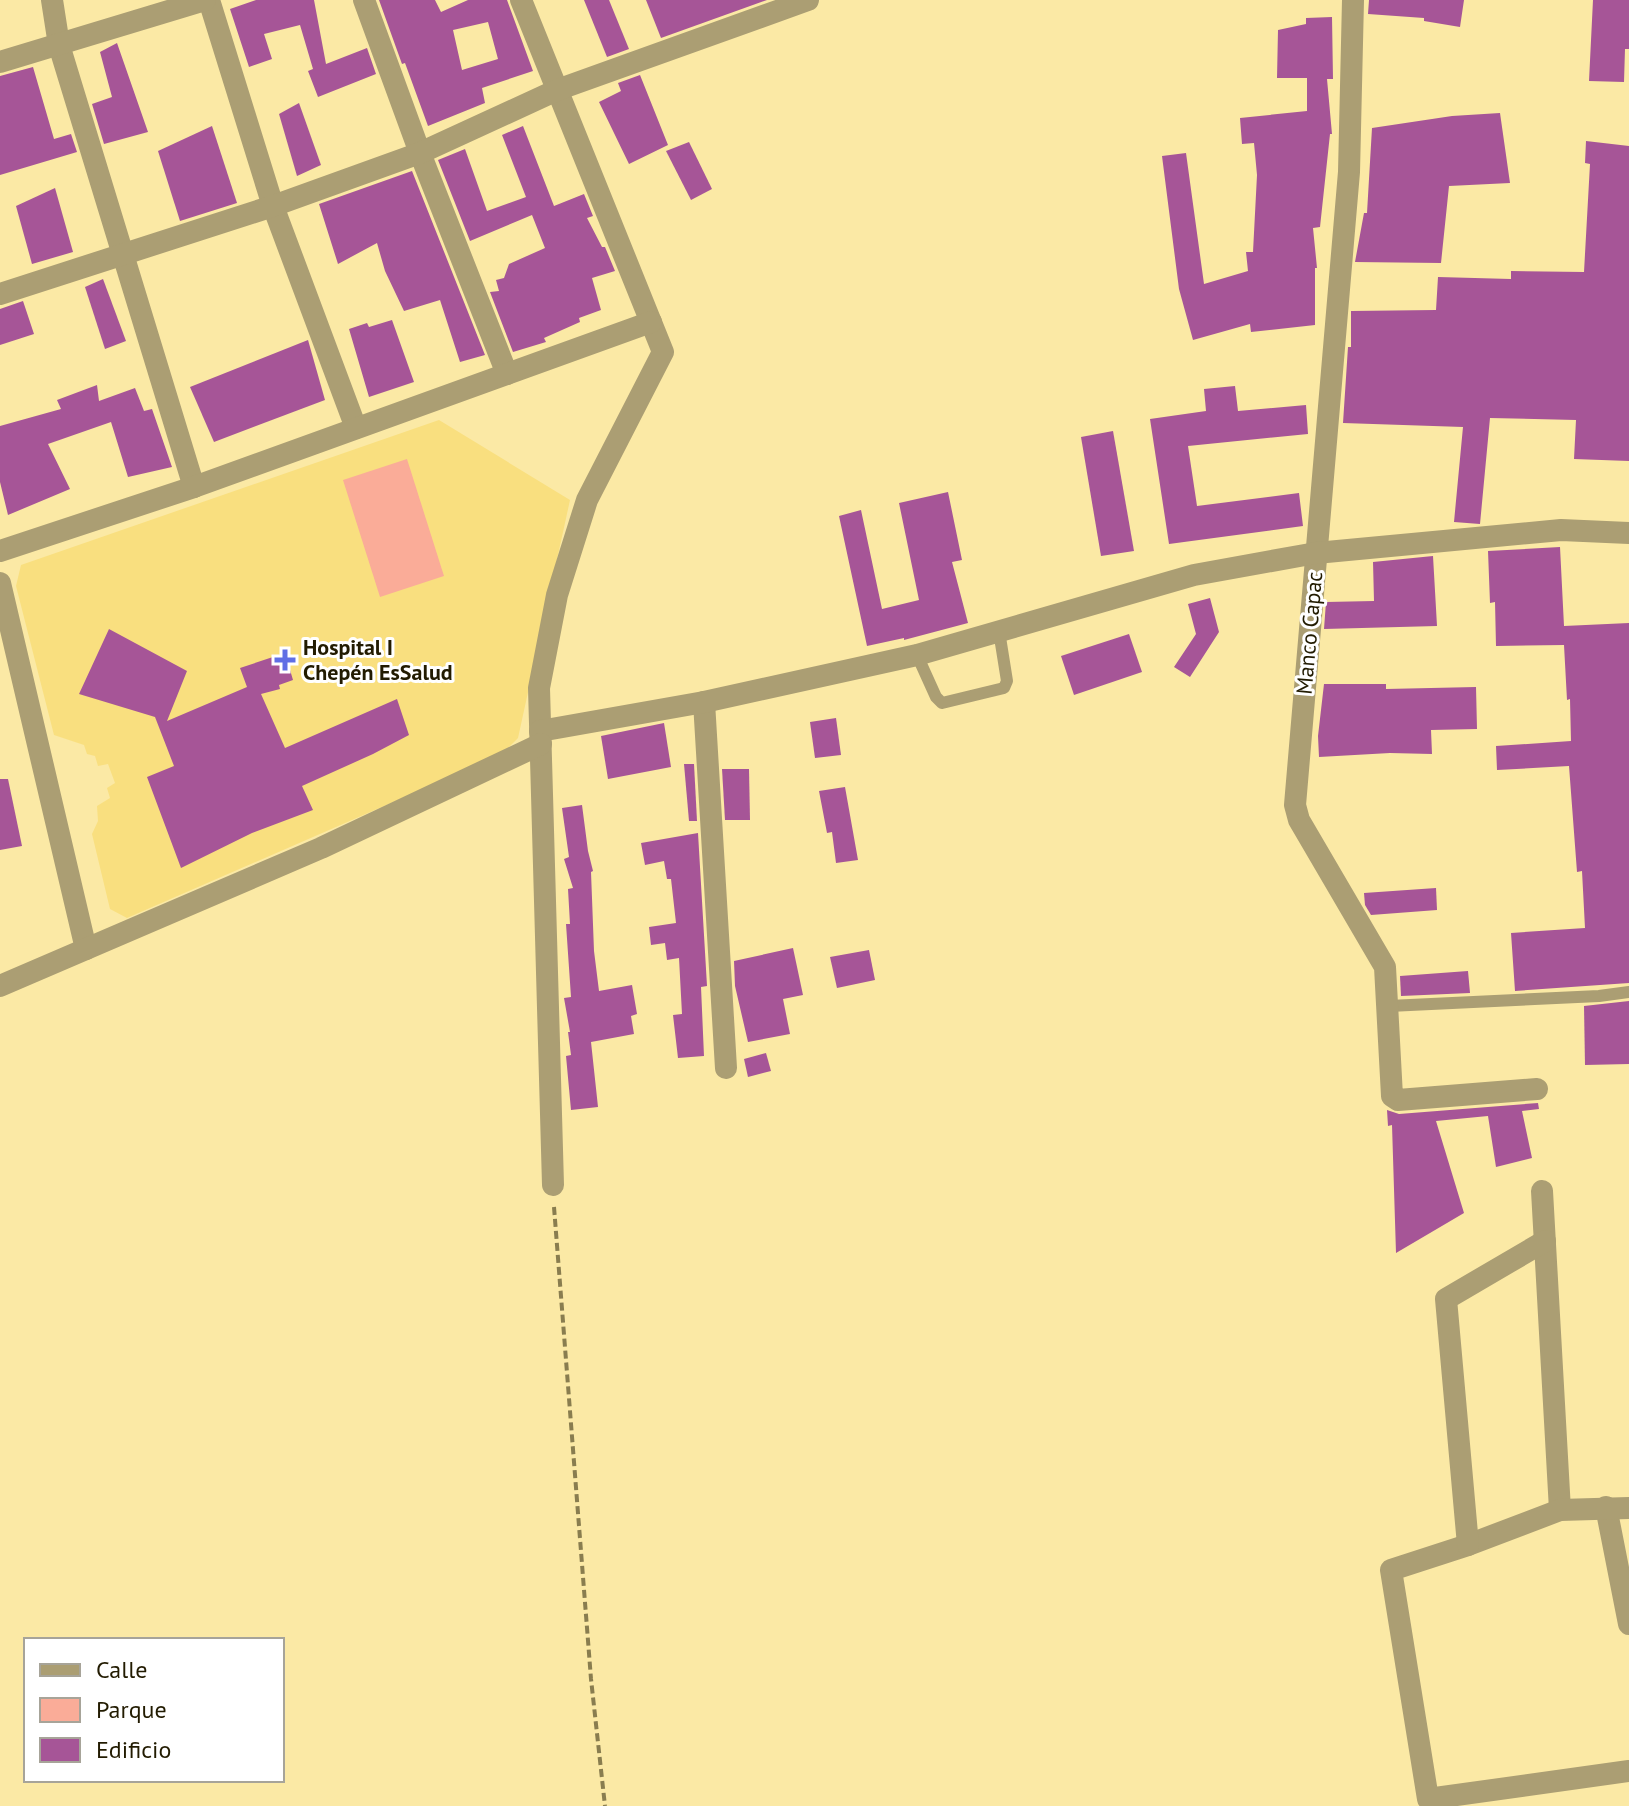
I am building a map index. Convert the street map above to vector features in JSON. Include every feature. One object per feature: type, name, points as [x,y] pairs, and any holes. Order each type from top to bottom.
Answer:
[{"type":"street","points":[[52,0],[59,45],[194,487]]},
{"type":"street","points":[[0,62],[207,0],[273,206],[356,428]]},
{"type":"street","points":[[364,0],[507,374]]},
{"type":"street","points":[[521,0],[663,352],[587,500],[557,595],[539,688],[553,1185]]},
{"type":"street","points":[[0,294],[273,206],[420,153],[557,90],[808,0]]},
{"type":"street","name":"Manco Capac","points":[[1353,0],[1349,172],[1295,805],[1299,820],[1385,967],[1392,1096],[1395,1099],[1537,1089]]},
{"type":"street","points":[[0,551],[194,487],[651,322]]},
{"type":"street","points":[[0,986],[321,848],[541,738],[917,655],[1194,575],[1316,553],[1561,530],[1629,533]]},
{"type":"street","points":[[0,583],[86,949]]},
{"type":"street","points":[[704,702],[726,1068]]},
{"type":"street","points":[[1542,1191],[1560,1510]]},
{"type":"street","points":[[1468,1545],[1446,1299],[1545,1241]]},
{"type":"street","points":[[1629,1624],[1618,1507],[1560,1510],[1391,1570],[1428,1799],[1629,1771]]},
{"type":"lane","points":[[917,655],[936,697],[942,703],[1004,688],[1007,681],[999,631]]},
{"type":"lane","points":[[1389,1006],[1629,992]]},
{"type":"path","points":[[553,1185],[590,1663],[605,1806]]},
{"type":"shaded area","name":"Hospital I Chepén EsSalud","points":[[439,420],[570,500],[518,738],[501,755],[127,918],[110,909],[92,834],[98,821],[97,806],[110,798],[107,788],[115,783],[108,764],[98,766],[95,756],[87,754],[84,745],[54,735],[16,586],[21,565]]},
{"type":"green space","points":[[407,459],[444,576],[380,597],[343,480]]},
{"type":"building","points":[[256,0],[314,0],[326,64],[367,48],[376,74],[318,97],[308,71],[313,69],[300,25],[264,34],[272,59],[249,67],[230,9]]},
{"type":"building","points":[[379,0],[435,0],[441,12],[468,0],[507,0],[533,71],[482,88],[485,103],[428,126],[405,63],[402,64]],"holes":[[[488,22],[498,59],[462,70],[453,30]]]},
{"type":"building","points":[[584,0],[609,0],[629,49],[607,57]]},
{"type":"building","points":[[646,0],[767,0],[661,38]]},
{"type":"building","points":[[1369,0],[1464,0],[1460,27],[1424,21],[1424,18],[1368,14]]},
{"type":"building","points":[[1593,0],[1629,0],[1629,49],[1625,49],[1624,82],[1589,81]]},
{"type":"building","points":[[1332,17],[1333,79],[1327,79],[1332,134],[1320,227],[1313,228],[1317,268],[1315,325],[1251,332],[1250,324],[1193,340],[1179,289],[1162,156],[1186,153],[1204,284],[1248,271],[1246,252],[1253,252],[1257,175],[1254,143],[1242,144],[1240,118],[1307,111],[1307,78],[1277,78],[1278,30],[1306,24],[1306,18]]},
{"type":"building","points":[[117,43],[148,132],[104,144],[92,104],[112,97],[100,52]]},
{"type":"building","points":[[33,67],[54,139],[71,134],[77,152],[0,175],[0,76]]},
{"type":"building","points":[[640,75],[668,145],[629,164],[599,102],[621,91],[618,83]]},
{"type":"building","points":[[299,103],[321,165],[297,176],[279,114]]},
{"type":"building","points":[[1500,113],[1510,183],[1449,186],[1441,263],[1355,262],[1364,213],[1367,213],[1372,128],[1452,116]]},
{"type":"building","points":[[212,126],[237,203],[180,221],[158,151]]},
{"type":"building","points":[[523,126],[554,206],[584,194],[593,216],[587,218],[615,271],[592,278],[601,310],[579,318],[580,322],[544,338],[546,342],[513,352],[490,292],[499,291],[496,280],[504,278],[509,264],[545,248],[532,215],[470,241],[438,160],[465,149],[487,211],[526,197],[502,135]]},
{"type":"building","points":[[1586,141],[1629,146],[1629,461],[1574,459],[1576,420],[1490,418],[1480,524],[1454,522],[1463,427],[1343,423],[1348,347],[1351,347],[1351,311],[1436,310],[1438,277],[1511,279],[1511,271],[1584,272],[1590,164],[1585,163]]},
{"type":"building","points":[[689,142],[712,189],[691,200],[666,151]]},
{"type":"building","points":[[412,171],[485,355],[460,362],[440,300],[404,311],[385,271],[377,243],[338,264],[319,204]]},
{"type":"building","points":[[55,188],[73,252],[32,264],[16,206]]},
{"type":"building","points":[[103,279],[126,341],[105,349],[85,287]]},
{"type":"building","points":[[23,301],[34,334],[0,345],[0,309]]},
{"type":"building","points":[[392,320],[414,382],[369,397],[349,329]]},
{"type":"building","points":[[308,340],[325,400],[214,442],[190,387]]},
{"type":"building","points":[[97,385],[99,401],[135,388],[144,411],[152,409],[172,467],[128,477],[111,422],[48,444],[70,489],[8,515],[0,482],[0,426],[61,409],[57,400]]},
{"type":"building","points":[[1235,386],[1238,411],[1306,405],[1308,434],[1188,446],[1197,506],[1299,493],[1303,526],[1169,544],[1150,419],[1206,411],[1204,389]]},
{"type":"building","points":[[1113,431],[1134,551],[1101,556],[1081,437]]},
{"type":"building","points":[[948,492],[962,560],[952,562],[968,623],[867,646],[839,516],[861,510],[882,609],[919,600],[899,503]]},
{"type":"building","points":[[1560,547],[1564,626],[1629,623],[1629,983],[1515,991],[1511,933],[1585,928],[1582,871],[1577,872],[1569,766],[1497,770],[1496,746],[1571,741],[1570,699],[1567,700],[1564,645],[1496,646],[1495,602],[1490,603],[1488,551]]},
{"type":"building","points":[[1433,556],[1437,626],[1324,629],[1326,602],[1374,601],[1373,562]]},
{"type":"building","points":[[1210,598],[1219,632],[1190,677],[1174,667],[1196,634],[1188,604]]},
{"type":"building","points":[[109,629],[187,671],[167,721],[247,687],[240,668],[285,653],[293,680],[279,685],[280,689],[261,694],[285,748],[397,699],[409,735],[302,786],[313,810],[252,833],[181,868],[147,777],[174,766],[155,717],[79,694]]},
{"type":"building","points":[[1129,634],[1142,672],[1074,695],[1061,656]]},
{"type":"building","points":[[1324,684],[1386,684],[1386,689],[1476,687],[1477,729],[1431,730],[1432,754],[1319,757],[1318,736]]},
{"type":"building","points":[[836,718],[841,755],[815,758],[810,722]]},
{"type":"building","points":[[664,723],[671,767],[608,779],[601,736]]},
{"type":"building","points":[[684,764],[694,764],[697,821],[689,821]]},
{"type":"building","points":[[722,769],[749,769],[750,820],[725,820]]},
{"type":"building","points":[[0,779],[8,779],[22,846],[0,850]]},
{"type":"building","points":[[845,787],[858,860],[836,863],[832,832],[827,833],[819,791]]},
{"type":"building","points":[[582,805],[593,871],[594,951],[599,991],[632,985],[637,1014],[631,1016],[634,1034],[591,1042],[598,1107],[571,1110],[566,1056],[571,1055],[570,1032],[564,998],[571,997],[566,924],[570,924],[568,889],[573,888],[564,859],[569,857],[562,808]]},
{"type":"building","points":[[698,833],[707,986],[701,987],[704,1056],[678,1058],[673,1015],[682,1014],[679,958],[667,960],[665,943],[651,945],[649,927],[676,923],[671,879],[667,879],[664,861],[645,865],[641,843]]},
{"type":"building","points":[[1436,888],[1437,910],[1371,915],[1365,905],[1364,893]]},
{"type":"building","points":[[793,948],[803,995],[783,999],[790,1034],[748,1042],[735,986],[734,961]]},
{"type":"building","points":[[869,950],[875,980],[837,988],[830,957]]},
{"type":"building","points":[[1468,971],[1470,993],[1401,996],[1400,976]]},
{"type":"building","points":[[1629,1001],[1629,1064],[1585,1065],[1584,1006]]},
{"type":"building","points":[[766,1053],[771,1071],[748,1077],[744,1059]]},
{"type":"building","points":[[1538,1103],[1539,1109],[1522,1111],[1532,1158],[1496,1167],[1488,1116],[1436,1121],[1464,1213],[1396,1253],[1392,1125],[1388,1126],[1387,1110],[1399,1114]]},
{"type":"place","name":"Hospital I Chepén EsSalud","points":[[285,660]]}]
